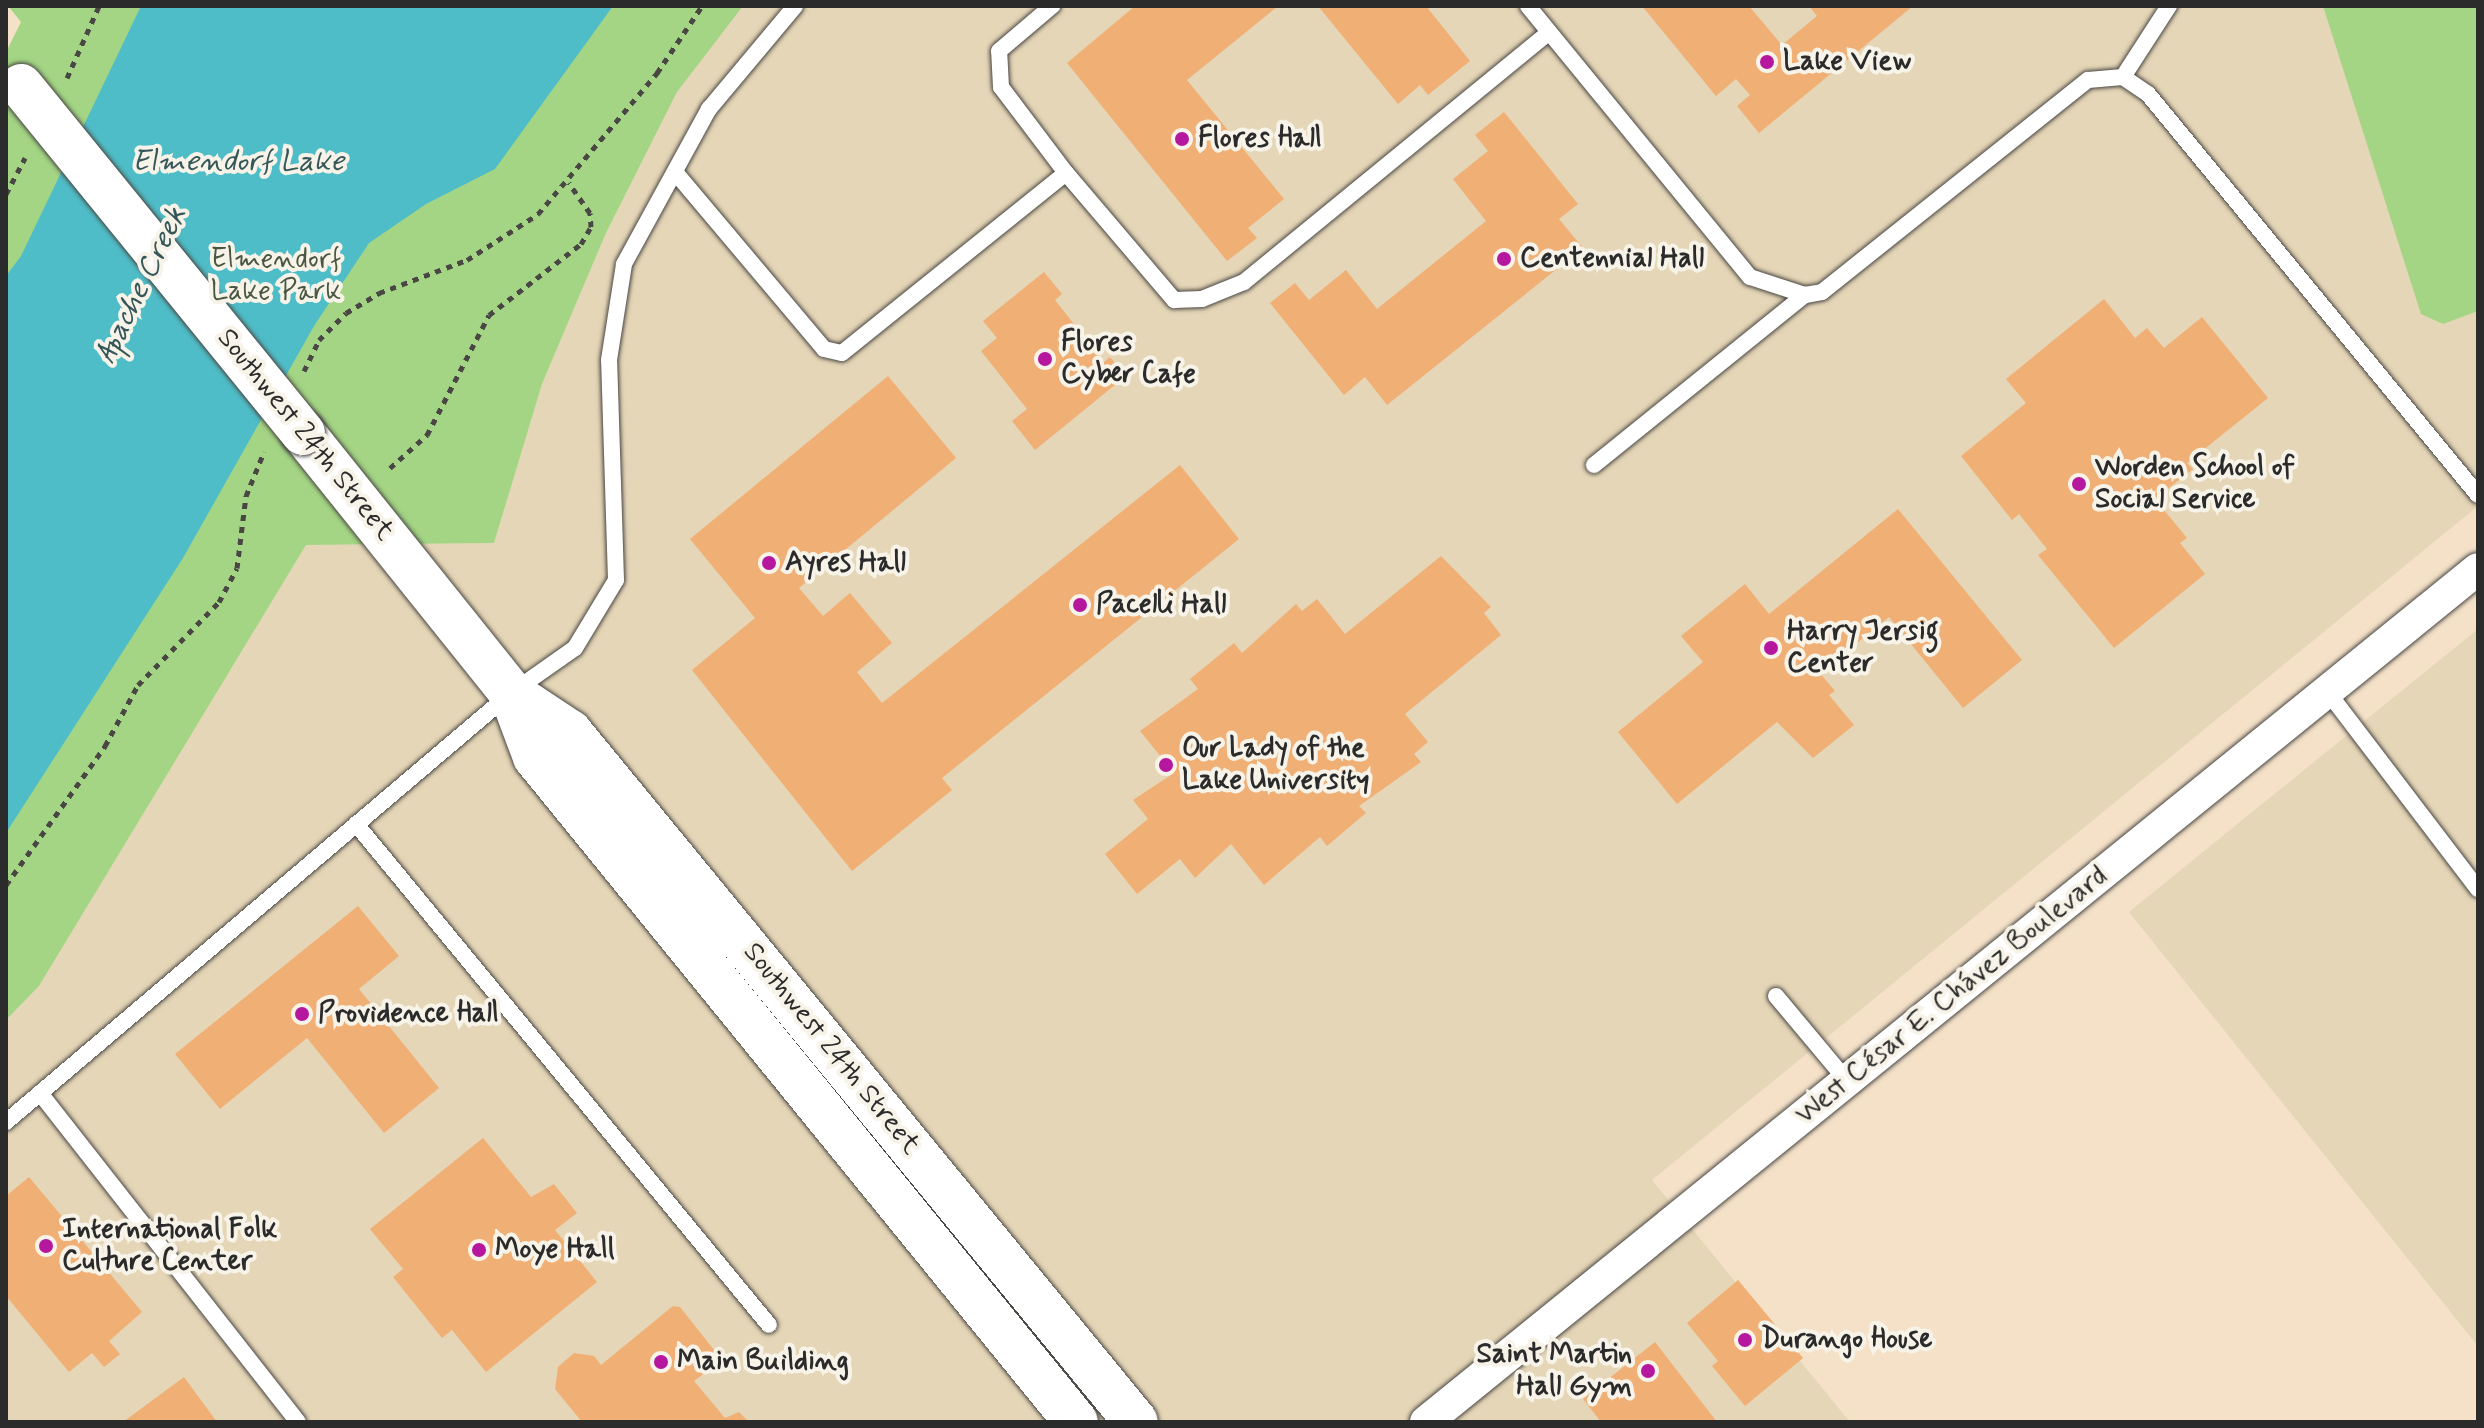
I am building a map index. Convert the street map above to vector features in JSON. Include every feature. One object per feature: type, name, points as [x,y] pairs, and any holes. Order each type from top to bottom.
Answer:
[{"type":"main road","name":"Southwest 24th Street","points":[[13,77],[511,693],[570,732],[1136,1422]]},
{"type":"main road","name":"Southwest 24th Street","points":[[511,693],[535,757],[1076,1422]]},
{"type":"street","name":"West César E. Chávez Boulevard","points":[[1426,1422],[2478,569]]},
{"type":"lane","points":[[6,1122],[511,693],[575,648],[616,580],[609,360],[624,264],[709,109],[795,6]]},
{"type":"lane","points":[[1052,6],[999,51],[1001,87],[1066,173],[1174,300],[1202,299],[1244,282],[1549,32]]},
{"type":"lane","points":[[1528,6],[1750,277],[1805,295],[1822,292],[2088,80],[2123,77],[2148,94],[2478,495]]},
{"type":"lane","points":[[2123,77],[2169,6]]},
{"type":"lane","points":[[675,172],[824,349],[842,353],[1066,173]]},
{"type":"lane","points":[[1594,465],[1805,295]]},
{"type":"lane","points":[[2327,691],[2478,889]]},
{"type":"lane","points":[[356,824],[769,1325]]},
{"type":"lane","points":[[1776,996],[1847,1081]]},
{"type":"lane","points":[[40,1093],[298,1422]]},
{"type":"path","points":[[390,468],[427,435],[489,315],[581,244],[591,227],[590,213],[569,183]]},
{"type":"shaded area","name":"Our Lady of the Lake University","points":[[743,6],[2478,6],[2478,506],[1652,1180],[1850,1422],[6,1422],[6,1020],[39,986],[306,545],[494,543],[542,384],[606,233],[677,92]]},
{"type":"shaded area","points":[[2478,629],[2478,1346],[2129,912]]},
{"type":"green space","name":"Elmendorf Lake Park","points":[[8,6],[743,6],[677,92],[606,233],[542,384],[494,543],[306,545],[39,986],[6,1020],[6,52],[21,22]]},
{"type":"green space","points":[[2323,6],[2478,6],[2478,311],[2443,324],[2421,314]]},
{"type":"water","name":"Elmendorf Lake","points":[[141,6],[613,6],[495,169],[426,204],[369,243],[314,326],[183,558],[6,833],[6,276],[21,256]]},
{"type":"building","name":"Flores Hall","points":[[1135,6],[1278,6],[1187,80],[1284,199],[1248,228],[1257,238],[1227,261],[1067,63]]},
{"type":"building","name":"Flores Hall","points":[[1318,6],[1426,6],[1470,61],[1428,95],[1420,85],[1398,104]]},
{"type":"building","name":"Lake View","points":[[1642,6],[1749,6],[1782,45],[1817,16],[1809,6],[1913,6],[1759,133],[1737,106],[1750,95],[1736,79],[1716,96]]},
{"type":"building","name":"Centennial Hall","points":[[1504,112],[1578,204],[1559,219],[1583,248],[1387,405],[1365,377],[1344,395],[1270,303],[1295,283],[1309,300],[1346,270],[1377,309],[1486,221],[1453,179],[1488,151],[1475,135]]},
{"type":"building","name":"Flores Cyber Cafe","points":[[1044,272],[1062,294],[1055,300],[1104,362],[1110,357],[1126,376],[1035,450],[1012,421],[1027,409],[981,351],[997,338],[983,321]]},
{"type":"building","name":"Worden School of Social Service","points":[[2104,299],[2135,338],[2147,328],[2164,348],[2202,317],[2268,398],[2187,463],[2193,469],[2155,499],[2187,538],[2180,543],[2205,574],[2114,648],[2038,555],[2047,549],[2019,514],[2012,520],[1961,456],[2026,403],[2006,379]]},
{"type":"building","points":[[888,376],[956,458],[799,588],[823,616],[850,593],[892,643],[857,672],[882,703],[1180,465],[1239,539],[942,778],[952,790],[852,871],[692,670],[755,618],[690,539]]},
{"type":"building","name":"Harry Jersig Center","points":[[1898,509],[2022,660],[1963,708],[1889,617],[1820,673],[1835,691],[1829,695],[1854,725],[1813,758],[1777,722],[1677,804],[1618,732],[1703,662],[1681,636],[1745,584],[1769,614]]},
{"type":"building","points":[[1441,556],[1491,607],[1484,613],[1501,635],[1405,714],[1428,742],[1414,754],[1421,762],[1359,806],[1366,813],[1327,846],[1320,837],[1264,885],[1231,844],[1195,878],[1180,859],[1137,894],[1105,854],[1148,819],[1133,800],[1174,773],[1140,731],[1198,689],[1190,679],[1234,643],[1242,653],[1296,604],[1302,611],[1317,599],[1345,634]]},
{"type":"building","name":"Providence Hall","points":[[358,906],[399,956],[359,989],[439,1088],[384,1133],[307,1038],[220,1109],[175,1054]]},
{"type":"building","name":"Moye Hall","points":[[483,1138],[531,1197],[554,1184],[577,1213],[555,1230],[597,1282],[486,1372],[452,1330],[442,1338],[393,1277],[403,1269],[370,1229]]},
{"type":"building","name":"International Folk Culture Center","points":[[29,1177],[142,1312],[109,1341],[120,1354],[104,1367],[92,1353],[69,1372],[6,1296],[6,1196]]},
{"type":"building","name":"Durango House","points":[[1738,1280],[1803,1358],[1745,1406],[1712,1366],[1718,1361],[1687,1323]]},
{"type":"building","name":"Main Building","points":[[673,1306],[680,1307],[722,1360],[694,1381],[725,1418],[739,1412],[749,1422],[582,1422],[555,1389],[558,1367],[574,1353],[594,1356],[601,1365]]},
{"type":"building","name":"Saint Martin Hall Gym","points":[[1655,1342],[1717,1422],[1601,1422],[1583,1399]]},
{"type":"building","points":[[184,1377],[217,1422],[123,1422]]},
{"type":"place","name":"Lake View","points":[[1767,62]]},
{"type":"place","name":"Flores Hall","points":[[1182,139]]},
{"type":"place","name":"Centennial Hall","points":[[1504,259]]},
{"type":"place","name":"Flores Cyber Cafe","points":[[1045,359]]},
{"type":"place","name":"Worden School of Social Service","points":[[2079,484]]},
{"type":"place","name":"Ayres Hall","points":[[769,563]]},
{"type":"place","name":"Pacelli Hall","points":[[1080,605]]},
{"type":"place","name":"Harry Jersig Center","points":[[1771,648]]},
{"type":"place","name":"Our Lady of the Lake University","points":[[1166,765]]},
{"type":"place","name":"Providence Hall","points":[[302,1014]]},
{"type":"place","name":"International Folk Culture Center","points":[[46,1246]]},
{"type":"place","name":"Moye Hall","points":[[479,1250]]},
{"type":"place","name":"Durango House","points":[[1745,1340]]},
{"type":"place","name":"Main Building","points":[[661,1362]]},
{"type":"place","name":"Saint Martin Hall Gym","points":[[1648,1371]]},
{"type":"water label","name":"Apache Creek","points":[[142,285]]}]
